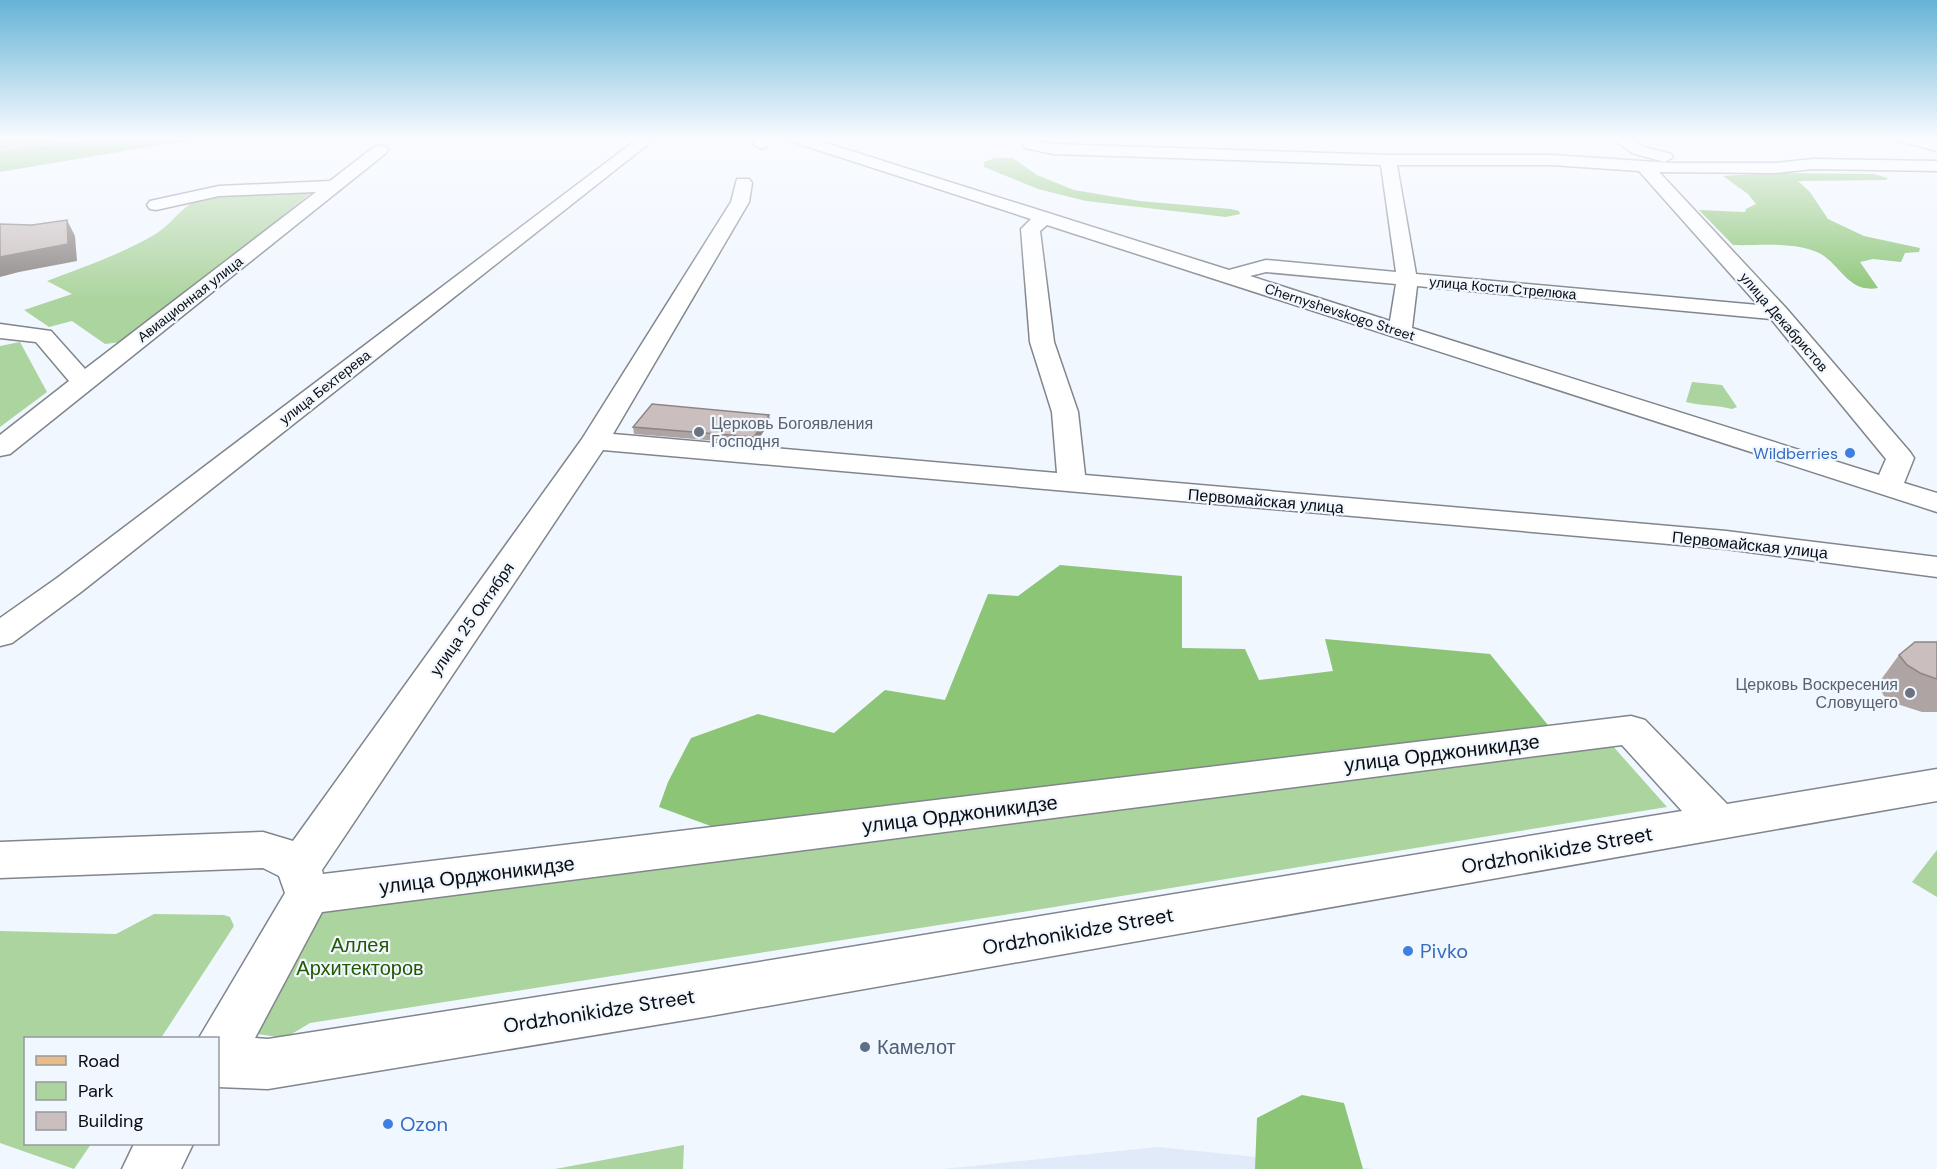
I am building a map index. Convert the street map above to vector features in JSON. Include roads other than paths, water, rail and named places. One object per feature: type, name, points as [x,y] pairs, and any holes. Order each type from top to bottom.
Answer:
[{"type":"street","points":[[156,205],[217,192]]},
{"type":"street","name":"Авиационная улица","points":[[0,448],[327,192]]},
{"type":"street","name":"улица Бехтерева","points":[[0,635],[69,585],[578,192]]},
{"type":"street","name":"улица 25 Октября","points":[[219,1053],[304,882],[595,441],[740,201],[742,192]]},
{"type":"street","name":"Chernyshevskogo Street","points":[[965,192],[1937,503]]},
{"type":"street","points":[[1393,192],[1407,279],[1400,331]]},
{"type":"street","name":"улица Декабристов","points":[[1667,192],[1778,313],[1900,458],[1888,487]]},
{"type":"street","points":[[1045,217],[1030,229],[1042,342],[1065,412],[1072,484]]},
{"type":"street","name":"улица Кости Стрелюка","points":[[1230,277],[1251,268],[1266,266],[1778,313]]},
{"type":"street","points":[[0,331],[43,336],[83,382]]},
{"type":"street","name":"Первомайская улица","points":[[595,441],[1726,540],[1937,567]]},
{"type":"street","name":"улица Орджоникидзе","points":[[304,882],[1631,730],[1719,823]]},
{"type":"street","name":"Ordzhonikidze Street","points":[[219,1062],[268,1064],[710,993],[1937,785]]},
{"type":"street","points":[[0,860],[263,850],[284,854],[304,882]]},
{"type":"street","points":[[150,1169],[164,1145]]},
{"type":"place","name":"Церковь Богоявления Господня","points":[[699,432]]},
{"type":"place","name":"Wildberries","points":[[1850,453]]},
{"type":"place","name":"Церковь Воскресения Словущего","points":[[1910,693]]},
{"type":"place","name":"Pivko","points":[[1408,951]]},
{"type":"place","name":"Камелот","points":[[865,1047]]},
{"type":"place","name":"Ozon","points":[[388,1124]]},
{"type":"park label","name":"Аллея Архитекторов","points":[[360,956]]}]
